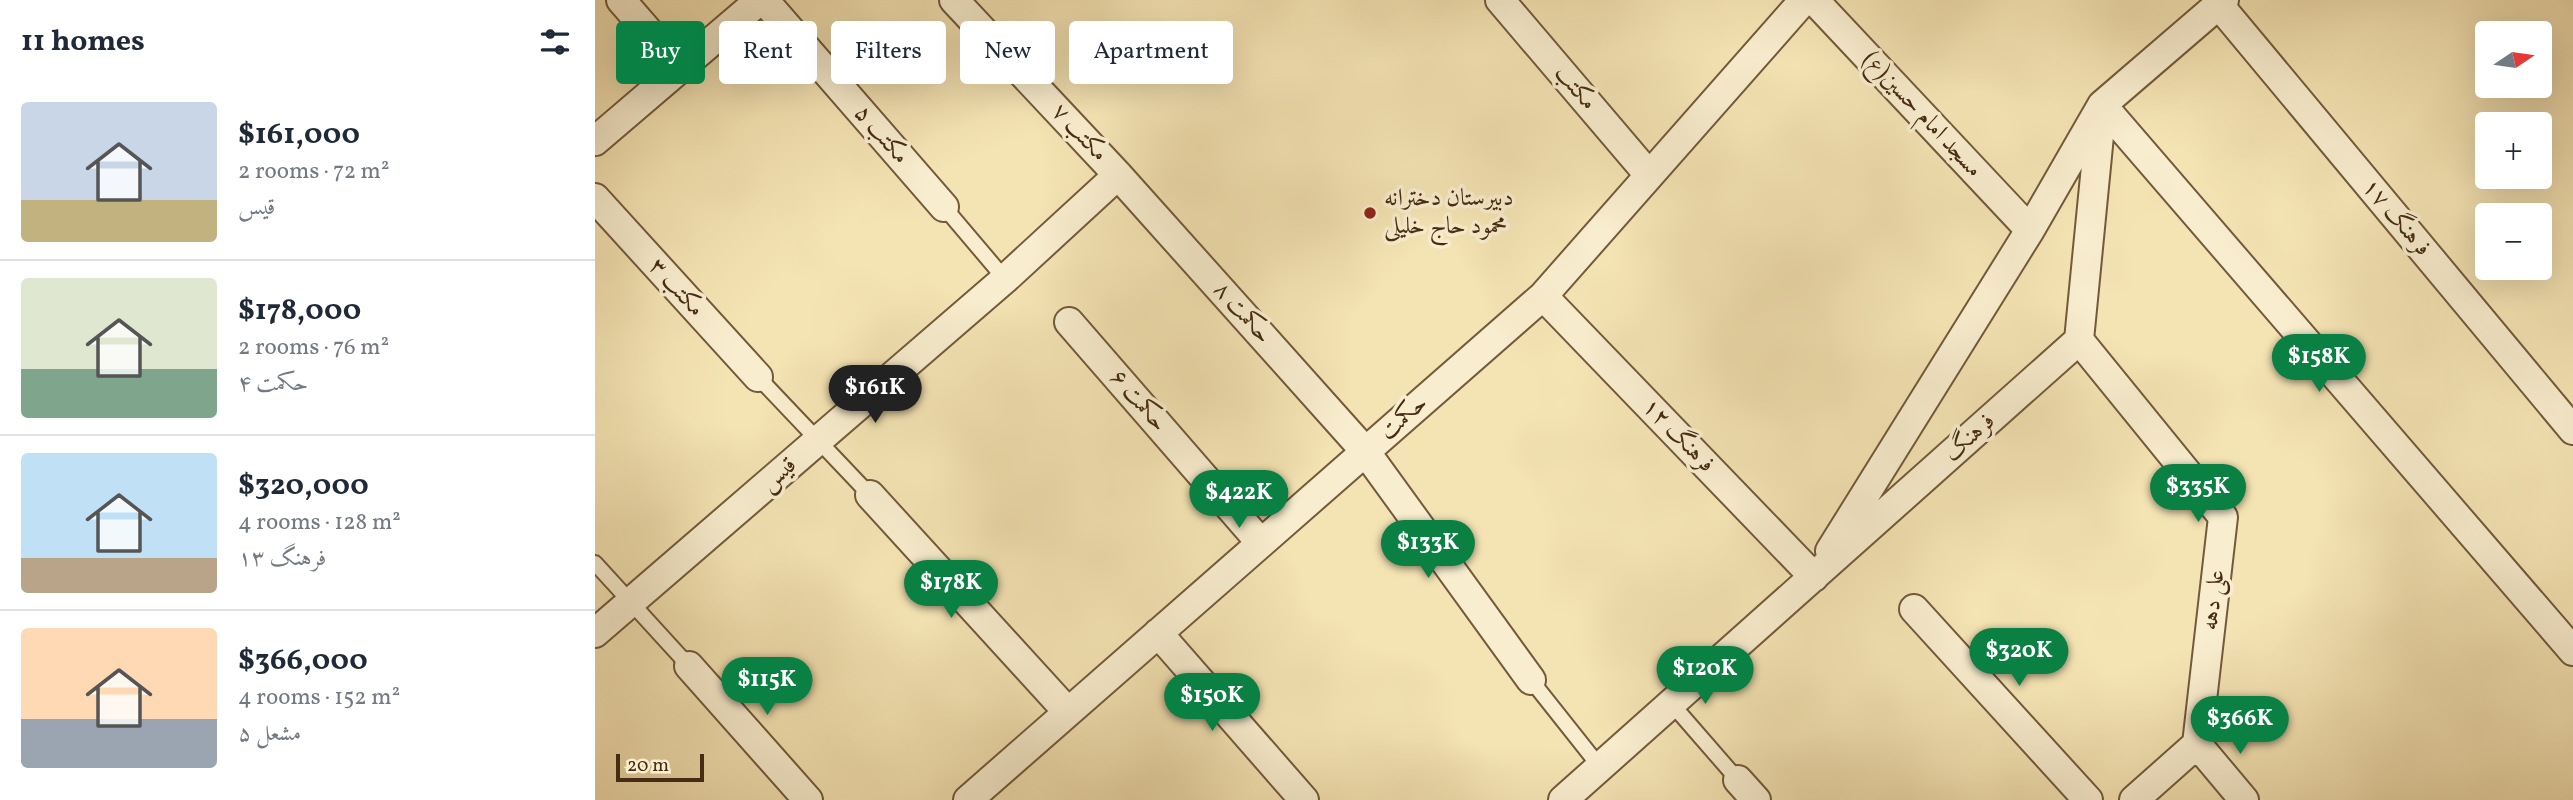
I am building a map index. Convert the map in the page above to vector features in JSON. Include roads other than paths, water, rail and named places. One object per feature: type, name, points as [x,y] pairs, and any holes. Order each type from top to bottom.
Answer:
[{"type":"street","points":[[621,0],[639,21]]},
{"type":"street","points":[[705,47],[762,0]]},
{"type":"street","name":"مکتب ۵","points":[[762,0],[944,207]]},
{"type":"street","name":"مکتب ۷","points":[[954,0],[1118,175]]},
{"type":"street","name":"مکتب","points":[[1500,0],[1649,176]]},
{"type":"street","name":"حکمت","points":[[968,800],[1543,296],[1804,0]]},
{"type":"street","name":"مسجد امام حسین(ع)","points":[[1814,0],[2030,229]]},
{"type":"street","points":[[1814,577],[2030,229],[2102,105],[2221,2]]},
{"type":"street","name":"فرهنگ ۱۷","points":[[2221,2],[2573,430]]},
{"type":"street","points":[[595,141],[661,84]]},
{"type":"street","points":[[2080,340],[2102,105]]},
{"type":"street","points":[[2102,105],[2573,651]]},
{"type":"street","name":"قیس","points":[[595,633],[1005,279],[1118,175]]},
{"type":"street","name":"حکمت ۸","points":[[1118,175],[1365,451],[1531,680]]},
{"type":"street","name":"مکتب ۳","points":[[595,198],[758,377]]},
{"type":"street","name":"فرهنگ ۱۲","points":[[1543,296],[1814,577]]},
{"type":"street","name":"حکمت ۶","points":[[1069,322],[1261,543]]},
{"type":"street","name":"فرهنگ","points":[[1563,800],[2080,340]]},
{"type":"street","name":"علی دهه","points":[[2080,340],[2223,517],[2197,744]]},
{"type":"street","points":[[870,495],[1068,712]]},
{"type":"street","points":[[1914,609],[2088,800]]},
{"type":"street","points":[[1158,634],[1304,800]]},
{"type":"street","points":[[689,666],[808,800]]},
{"type":"street","points":[[2133,800],[2197,744],[2244,800]]},
{"type":"lane","points":[[944,207],[1005,279]]},
{"type":"lane","points":[[758,377],[870,495]]},
{"type":"lane","points":[[595,563],[689,666]]},
{"type":"lane","points":[[1531,680],[1600,767]]},
{"type":"lane","points":[[1671,703],[1747,790]]},
{"type":"place","name":"دبيرستان دخترانه محمود حاج خلیلی","points":[[1370,213]]}]
